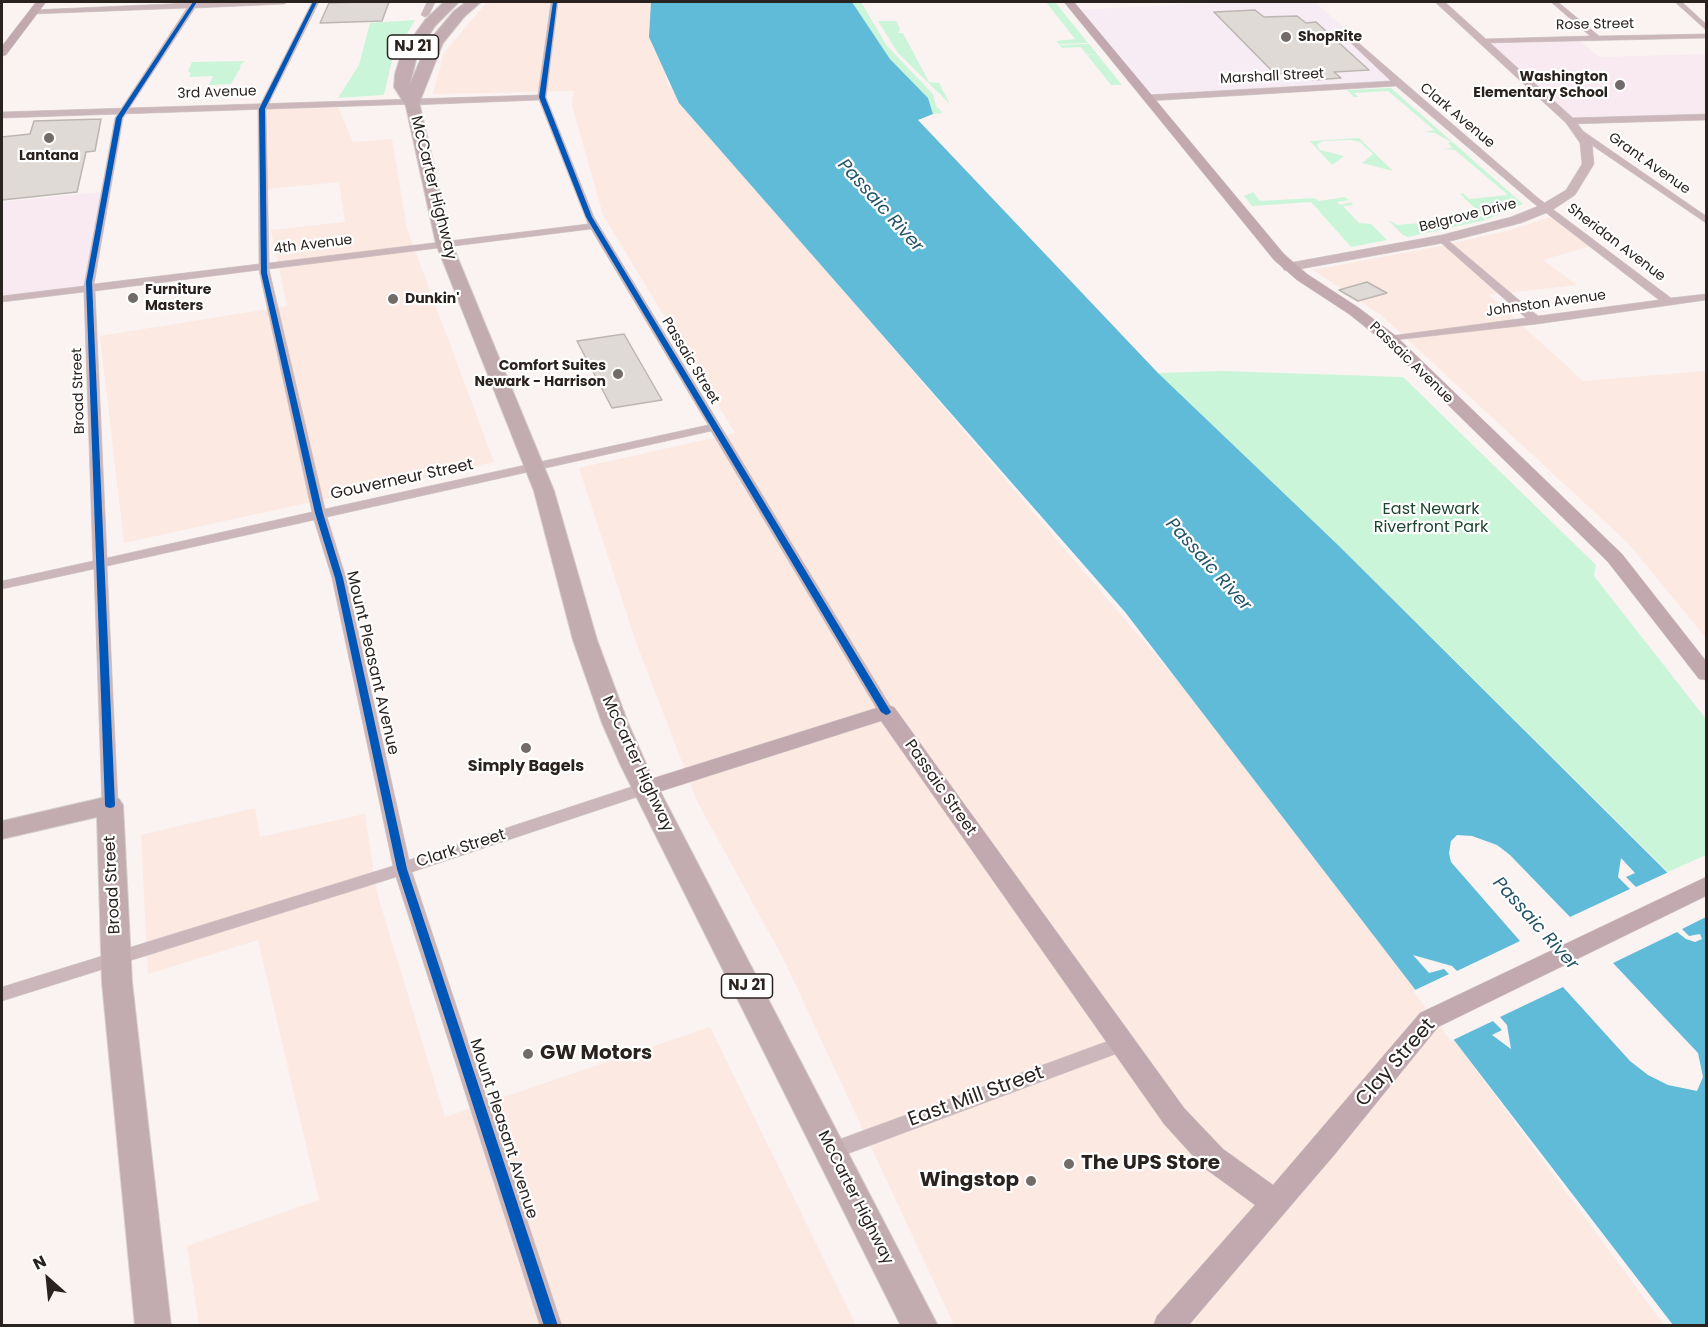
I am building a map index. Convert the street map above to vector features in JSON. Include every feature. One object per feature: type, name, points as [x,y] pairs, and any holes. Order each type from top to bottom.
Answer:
[{"type":"highway","name":"McCarter Highway","points":[[412,102],[402,87],[403,74],[410,52],[426,28],[452,2]]},
{"type":"highway","name":"McCarter Highway","points":[[412,102],[426,62],[436,42],[459,14],[474,2]]},
{"type":"main road","points":[[2,53],[40,2]]},
{"type":"main road","name":"Passaic Avenue","points":[[1069,2],[1289,267],[1390,339],[1615,558],[1707,674]]},
{"type":"main road","name":"McCarter Highway","points":[[412,102],[444,244],[458,284],[534,466],[555,526],[579,619],[598,680],[615,723],[645,788],[920,1326]]},
{"type":"main road","name":"Clark Street","points":[[645,788],[886,712]]},
{"type":"main road","name":"Passaic Street","points":[[886,712],[1174,1116],[1199,1145],[1228,1171],[1274,1203]]},
{"type":"main road","points":[[2,830],[110,805]]},
{"type":"main road","name":"Broad Street","points":[[110,805],[116,958],[153,1326]]},
{"type":"main road","name":"Clay Street","points":[[1168,1326],[1325,1146],[1430,1020],[1700,889]]},
{"type":"street","points":[[32,12],[194,3],[284,2]]},
{"type":"street","name":"Mount Pleasant Avenue","points":[[315,2],[263,107],[263,267],[319,513],[339,578],[402,869],[551,1326]]},
{"type":"street","points":[[425,15],[431,2]]},
{"type":"street","name":"Passaic Street","points":[[555,2],[542,97],[593,226],[886,712]]},
{"type":"street","name":"Belgrove Drive","points":[[1289,267],[1443,239],[1516,220],[1546,208],[1571,192],[1588,164],[1586,143],[1574,126],[1440,2]]},
{"type":"street","points":[[1554,2],[1597,38]]},
{"type":"street","points":[[1678,2],[1707,28]]},
{"type":"street","name":"Broad Street","points":[[110,805],[88,289],[118,122],[194,3]]},
{"type":"street","name":"Rose Street","points":[[1483,41],[1707,36]]},
{"type":"street","name":"Clark Avenue","points":[[1354,41],[1398,83],[1546,208]]},
{"type":"street","name":"Marshall Street","points":[[1147,98],[1398,83]]},
{"type":"street","name":"3rd Avenue","points":[[2,115],[542,97]]},
{"type":"street","points":[[1574,126],[1704,120]]},
{"type":"street","name":"Grant Avenue","points":[[1574,126],[1707,220]]},
{"type":"street","name":"Sheridan Avenue","points":[[1546,208],[1669,302]]},
{"type":"street","name":"4th Avenue","points":[[2,299],[593,226]]},
{"type":"street","points":[[1443,239],[1537,321]]},
{"type":"street","name":"Johnston Avenue","points":[[1390,339],[1707,297]]},
{"type":"street","name":"Gouverneur Street","points":[[2,585],[715,427]]},
{"type":"street","name":"Clark Street","points":[[2,994],[402,869],[645,788]]},
{"type":"street","name":"East Mill Street","points":[[831,1151],[1122,1044]]},
{"type":"shaded area","points":[[487,2],[651,2],[667,84],[1210,719],[1434,1013],[1664,1325],[954,1325],[784,960],[697,801],[636,642],[579,468],[735,433],[603,215],[572,105],[574,91],[433,94],[444,53]]},
{"type":"shaded area","points":[[1236,2],[1315,2],[1349,32],[1351,42],[1402,84],[1150,98],[1076,10]]},
{"type":"shaded area","name":"Washington Elementary School","points":[[1579,40],[1600,57],[1706,54],[1706,113],[1572,119],[1484,42]]},
{"type":"shaded area","points":[[337,105],[353,142],[392,139],[407,229],[494,462],[124,543],[100,336],[287,306],[271,230],[345,222],[339,182],[268,189],[267,108]]},
{"type":"shaded area","points":[[101,192],[85,288],[2,299],[2,202]]},
{"type":"shaded area","points":[[1551,217],[1597,244],[1543,260],[1577,285],[1489,295],[1583,381],[1706,371],[1706,638],[1627,542],[1380,314],[1313,270],[1441,246],[1510,230]]},
{"type":"shaded area","points":[[255,808],[260,837],[365,814],[377,893],[445,1117],[710,1027],[856,1325],[199,1325],[187,1246],[319,1200],[258,940],[148,974],[141,835]]},
{"type":"green space","points":[[852,2],[861,2],[887,46],[933,94],[936,106],[943,113],[933,114],[928,98],[890,59]]},
{"type":"green space","points":[[1046,2],[1055,2],[1088,43],[1059,44],[1056,41],[1075,39]]},
{"type":"green space","points":[[415,20],[392,60],[384,95],[338,98],[359,65],[370,23]]},
{"type":"green space","points":[[878,21],[896,21],[900,29],[898,33],[903,33],[929,82],[939,83],[950,104],[898,53]]},
{"type":"green space","points":[[1089,44],[1122,85],[1111,85],[1087,55],[1095,54],[1086,54],[1081,47],[1062,48],[1059,45]]},
{"type":"green space","points":[[245,61],[239,66],[241,67],[231,84],[209,85],[213,76],[189,77],[191,73],[188,71],[192,62]]},
{"type":"green space","points":[[1391,88],[1523,204],[1488,219],[1484,217],[1460,194],[1463,193],[1469,199],[1508,195],[1455,150],[1444,149],[1452,148],[1448,143],[1451,142],[1435,133],[1425,132],[1434,130],[1388,91],[1354,93],[1358,97],[1354,97],[1347,90]]},
{"type":"green space","points":[[1359,138],[1393,171],[1362,163],[1373,154],[1360,142],[1322,141],[1317,145],[1320,150],[1344,156],[1332,165],[1310,141]]},
{"type":"green space","points":[[1253,192],[1260,201],[1314,198],[1319,201],[1345,197],[1349,200],[1337,202],[1340,205],[1351,202],[1353,205],[1343,206],[1359,223],[1371,224],[1387,240],[1351,247],[1311,202],[1252,206],[1244,196]]},
{"type":"green space","points":[[1478,214],[1486,220],[1408,237],[1388,220],[1397,225],[1469,220],[1466,215]]},
{"type":"green space","name":"East Newark Riverfront Park","points":[[1222,371],[1403,377],[1596,565],[1594,576],[1706,719],[1706,855],[1668,872],[1338,545],[1158,373]]},
{"type":"water","name":"Passaic River","points":[[651,2],[852,2],[890,59],[928,98],[933,114],[918,120],[1158,373],[1338,545],[1706,911],[1706,1325],[1673,1325],[1125,612],[679,103],[649,37]]},
{"type":"pier","points":[[1457,835],[1472,836],[1497,845],[1510,855],[1570,917],[1630,889],[1618,877],[1621,858],[1635,873],[1626,877],[1636,887],[1671,871],[1706,907],[1706,917],[1682,929],[1689,936],[1700,934],[1702,939],[1695,942],[1677,932],[1613,963],[1698,1053],[1703,1077],[1697,1091],[1668,1085],[1648,1075],[1630,1061],[1563,987],[1500,1017],[1507,1025],[1511,1049],[1492,1035],[1502,1030],[1493,1021],[1451,1041],[1413,991],[1449,974],[1444,969],[1429,973],[1413,955],[1452,966],[1457,971],[1520,941],[1451,862],[1449,853],[1451,841]]},
{"type":"building","points":[[389,2],[382,21],[320,23],[329,3]]},
{"type":"building","name":"ShopRite","points":[[1255,10],[1264,17],[1297,16],[1306,23],[1316,22],[1369,70],[1334,72],[1341,78],[1313,80],[1305,72],[1275,74],[1214,12]]},
{"type":"building","points":[[101,119],[95,151],[86,152],[77,192],[2,200],[2,137],[30,134],[34,121]]},
{"type":"building","points":[[1367,282],[1387,293],[1358,301],[1339,290]]},
{"type":"building","name":"Comfort Suites Newark - Harrison","points":[[624,334],[662,400],[612,408],[577,341]]},
{"type":"cycle path","points":[[110,805],[89,282],[119,118],[195,2]]},
{"type":"cycle path","points":[[315,2],[262,109],[264,273],[319,513],[339,578],[402,869],[551,1326]]},
{"type":"cycle path","points":[[555,2],[542,97],[589,217],[886,712]]},
{"type":"place","name":"ShopRite","points":[[1286,37]]},
{"type":"place","name":"Washington Elementary School","points":[[1620,85]]},
{"type":"place","name":"Lantana","points":[[49,138]]},
{"type":"place","name":"Furniture Masters","points":[[133,298]]},
{"type":"place","name":"Dunkin'","points":[[393,299]]},
{"type":"place","name":"Comfort Suites Newark - Harrison","points":[[618,374]]},
{"type":"place","name":"Simply Bagels","points":[[526,748]]},
{"type":"place","name":"GW Motors","points":[[528,1054]]},
{"type":"place","name":"The UPS Store","points":[[1069,1164]]},
{"type":"place","name":"Wingstop","points":[[1031,1181]]}]
